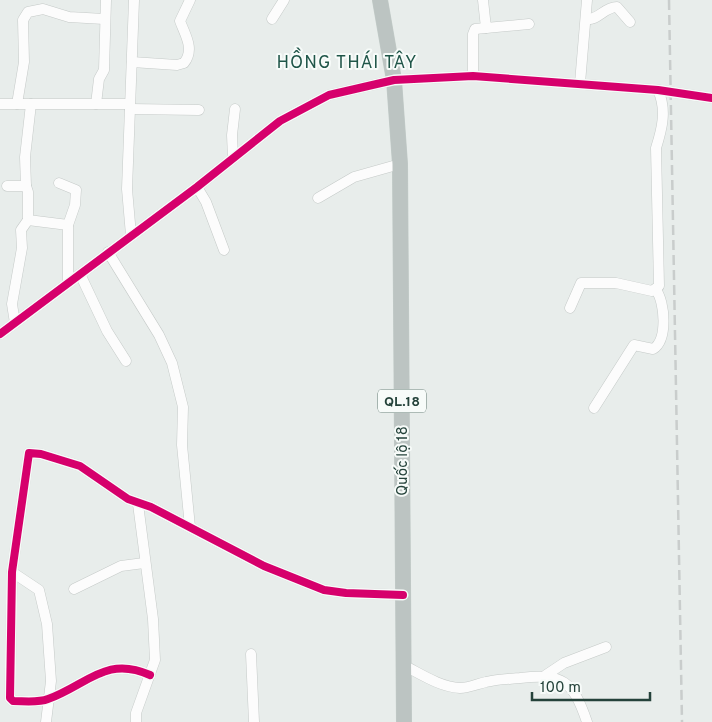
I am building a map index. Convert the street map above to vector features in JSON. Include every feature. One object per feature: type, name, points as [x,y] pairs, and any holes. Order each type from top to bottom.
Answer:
[{"type":"highway","name":"QL.18","points":[[380,0],[394,80]]},
{"type":"highway","name":"Quốc lộ 18","points":[[394,80],[400,164],[404,722]]},
{"type":"street","points":[[96,104],[99,79],[104,70],[106,0]]},
{"type":"street","points":[[131,235],[127,189],[134,0]]},
{"type":"street","points":[[132,62],[177,65],[184,63],[189,50],[188,36],[180,21],[190,0]]},
{"type":"street","points":[[272,19],[284,0]]},
{"type":"street","points":[[483,0],[486,28]]},
{"type":"street","points":[[580,84],[587,0]]},
{"type":"street","points":[[586,19],[593,19],[608,8],[617,7],[623,11],[630,22]]},
{"type":"street","points":[[17,104],[24,62],[23,20],[28,12],[43,9],[69,17],[104,19]]},
{"type":"street","points":[[473,76],[473,34],[475,28],[529,24]]},
{"type":"street","points":[[0,334],[197,187],[280,121],[329,95],[394,80],[473,76],[658,90],[712,98]]},
{"type":"street","points":[[594,408],[634,345],[653,349],[660,341],[663,330],[660,297],[656,290],[659,278],[656,148],[661,131],[663,105],[658,90]]},
{"type":"street","points":[[0,104],[96,104],[199,110]]},
{"type":"street","points":[[15,323],[12,304],[22,248],[20,233],[28,220],[28,192],[24,157],[31,104]]},
{"type":"street","points":[[233,158],[232,135],[235,109]]},
{"type":"street","points":[[318,198],[354,177],[400,164]]},
{"type":"street","points":[[59,184],[76,190],[75,205],[68,225],[68,282]]},
{"type":"street","points":[[7,186],[26,186]]},
{"type":"street","points":[[197,187],[206,202],[224,250]]},
{"type":"street","points":[[28,220],[68,225]]},
{"type":"street","points":[[108,252],[159,335],[172,364],[183,407],[182,445],[190,527]]},
{"type":"street","points":[[80,274],[107,331],[126,361]]},
{"type":"street","points":[[570,308],[581,283],[616,283],[652,291],[656,290]]},
{"type":"street","points":[[150,674],[127,667],[114,667],[50,699],[13,701],[9,696],[12,572],[29,453],[41,454],[80,466],[114,491],[138,504],[151,507],[264,566],[324,590],[346,593],[403,594]]},
{"type":"street","points":[[136,722],[136,713],[155,660],[153,620],[144,564],[138,504]]},
{"type":"street","points":[[74,589],[121,566],[144,564]]},
{"type":"street","points":[[12,572],[39,590],[47,624],[51,682],[46,722]]},
{"type":"street","points":[[404,665],[443,685],[463,688],[486,682],[546,675],[564,663],[606,647]]},
{"type":"street","points":[[251,654],[254,722]]},
{"type":"street","points":[[546,675],[564,682],[574,693],[581,704],[586,722]]},
{"type":"railway","points":[[669,0],[682,722]]},
{"type":"cycle path","points":[[0,334],[197,187],[280,121],[329,95],[394,80],[473,76],[658,90],[712,98]]},
{"type":"cycle path","points":[[150,675],[121,668],[97,674],[62,693],[44,700],[13,701],[10,698],[12,572],[29,453],[41,454],[80,466],[128,499],[151,507],[264,566],[324,590],[346,593],[403,595]]},
{"type":"district","name":"HỒNG THÁI TÂY","points":[[347,62]]}]
